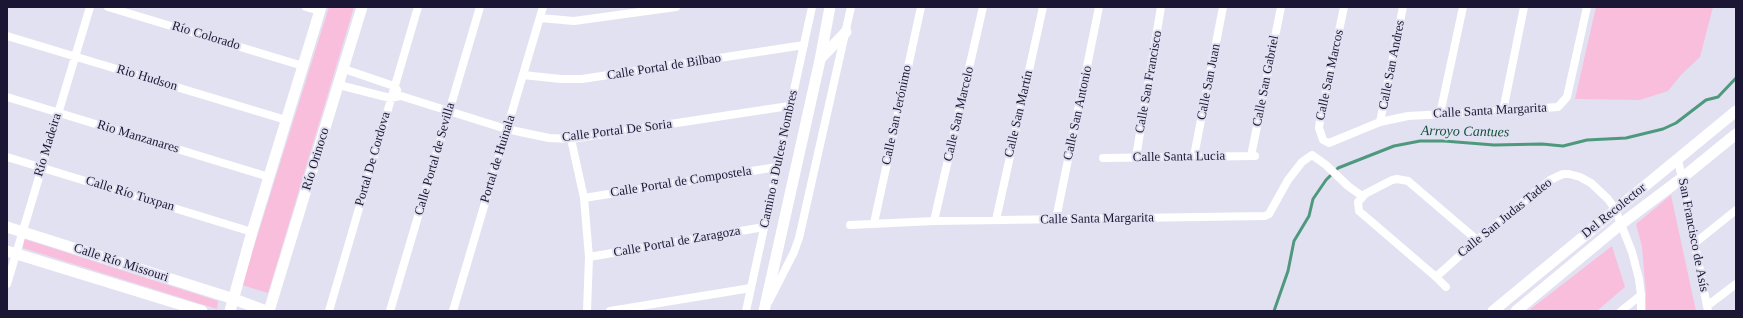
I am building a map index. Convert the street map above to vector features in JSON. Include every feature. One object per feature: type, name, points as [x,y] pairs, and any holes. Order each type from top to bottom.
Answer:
[{"type":"street","name":"Río Madeira","points":[[7,284],[11,252],[22,232],[90,7]]},
{"type":"street","name":"Río Colorado","points":[[108,7],[303,66]]},
{"type":"street","points":[[230,311],[252,232],[321,9],[306,7]]},
{"type":"street","name":"Río Orinoco","points":[[269,311],[362,7]]},
{"type":"street","name":"Portal De Cordova","points":[[329,311],[390,98],[418,7]]},
{"type":"street","name":"Calle Portal de Sevilla","points":[[390,311],[480,7]]},
{"type":"street","name":"Portal de Huinala","points":[[453,311],[543,7]]},
{"type":"street","points":[[540,18],[574,21],[676,7]]},
{"type":"street","name":"Camino a Dulces Nombres","points":[[746,311],[812,7]]},
{"type":"street","name":"Camino a Dulces Nombres","points":[[764,311],[820,60],[830,7]]},
{"type":"street","points":[[764,311],[794,252],[799,238],[851,7]]},
{"type":"street","name":"Calle San Jerónimo","points":[[874,223],[920,7]]},
{"type":"street","name":"Calle San Marcelo","points":[[934,221],[983,7]]},
{"type":"street","name":"Calle San Martín","points":[[996,220],[1043,7]]},
{"type":"street","name":"Calle San Antonio","points":[[1056,219],[1100,7]]},
{"type":"street","name":"Calle San Francisco","points":[[1136,157],[1161,7]]},
{"type":"street","name":"Calle San Juan","points":[[1194,156],[1223,7]]},
{"type":"street","name":"Calle San Gabriel","points":[[1253,156],[1281,7]]},
{"type":"street","name":"Calle San Marcos","points":[[1325,142],[1319,128],[1320,120],[1344,7]]},
{"type":"street","name":"Calle San Andres","points":[[1380,122],[1403,7]]},
{"type":"street","points":[[1440,114],[1463,7]]},
{"type":"street","points":[[1503,111],[1524,7]]},
{"type":"street","name":"Calle Santa Margarita","points":[[1325,142],[1329,142],[1380,122],[1408,116],[1554,108],[1562,104],[1567,97],[1587,7]]},
{"type":"street","points":[[820,60],[846,32]]},
{"type":"street","name":"Rio Hudson","points":[[7,36],[286,120]]},
{"type":"street","name":"Calle Portal de Bilbao","points":[[523,75],[582,80],[804,45]]},
{"type":"street","points":[[344,69],[394,86],[401,96]]},
{"type":"street","name":"Calle Portal De Soria","points":[[339,85],[390,98],[401,96],[506,129],[536,136],[571,139],[790,106]]},
{"type":"street","name":"Rio Manzanares","points":[[7,97],[269,177]]},
{"type":"street","name":"Del Recolector","points":[[1493,311],[1615,209],[1736,111]]},
{"type":"street","name":"Del Recolector","points":[[1516,311],[1621,224],[1682,178],[1736,134]]},
{"type":"street","points":[[571,139],[584,198],[589,257],[587,311]]},
{"type":"street","name":"Calle Santa Margarita","points":[[850,225],[934,221],[1265,216],[1269,214],[1288,180],[1302,162],[1312,155],[1362,196]]},
{"type":"street","name":"Calle Santa Lucia","points":[[1104,158],[1253,156]]},
{"type":"street","name":"Calle Río Tuxpan","points":[[7,157],[252,232]]},
{"type":"street","name":"San Francisco de Asís","points":[[1678,159],[1708,309]]},
{"type":"street","name":"Calle Portal de Compostela","points":[[584,198],[777,167]]},
{"type":"street","name":"Calle San Judas Tadeo","points":[[1436,277],[1477,240],[1550,180],[1564,174],[1580,177],[1591,183],[1608,199],[1615,209],[1632,252],[1641,295],[1640,311]]},
{"type":"street","points":[[1446,287],[1360,211],[1358,202],[1362,196],[1392,180],[1397,179],[1408,181],[1477,240]]},
{"type":"street","points":[[1695,243],[1736,210]]},
{"type":"street","name":"Calle Río Missouri","points":[[7,227],[234,299],[266,311]]},
{"type":"street","name":"Calle Portal de Zaragoza","points":[[589,257],[764,227]]},
{"type":"street","name":"Calle Río Missouri","points":[[11,252],[202,311]]},
{"type":"street","points":[[1708,309],[1736,284]]},
{"type":"street","points":[[610,311],[751,288]]},
{"type":"street","points":[[1621,311],[1641,295]]},
{"type":"shaded area","points":[[329,7],[354,7],[268,293],[242,285]]},
{"type":"shaded area","points":[[1596,7],[1713,7],[1700,57],[1681,75],[1668,91],[1640,100],[1575,99]]},
{"type":"shaded area","points":[[1671,195],[1696,311],[1646,311],[1642,247],[1636,224]]},
{"type":"shaded area","points":[[24,239],[218,301],[217,309],[23,248]]},
{"type":"shaded area","points":[[1612,246],[1625,287],[1597,311],[1528,311]]},
{"type":"waterway","name":"Arroyo Cantues","points":[[1274,311],[1288,271],[1294,241],[1309,216],[1313,199],[1326,180],[1338,168],[1394,146],[1420,141],[1444,141],[1494,145],[1542,144],[1563,146],[1587,140],[1626,138],[1663,129],[1676,123],[1706,100],[1718,97],[1736,78]]}]
